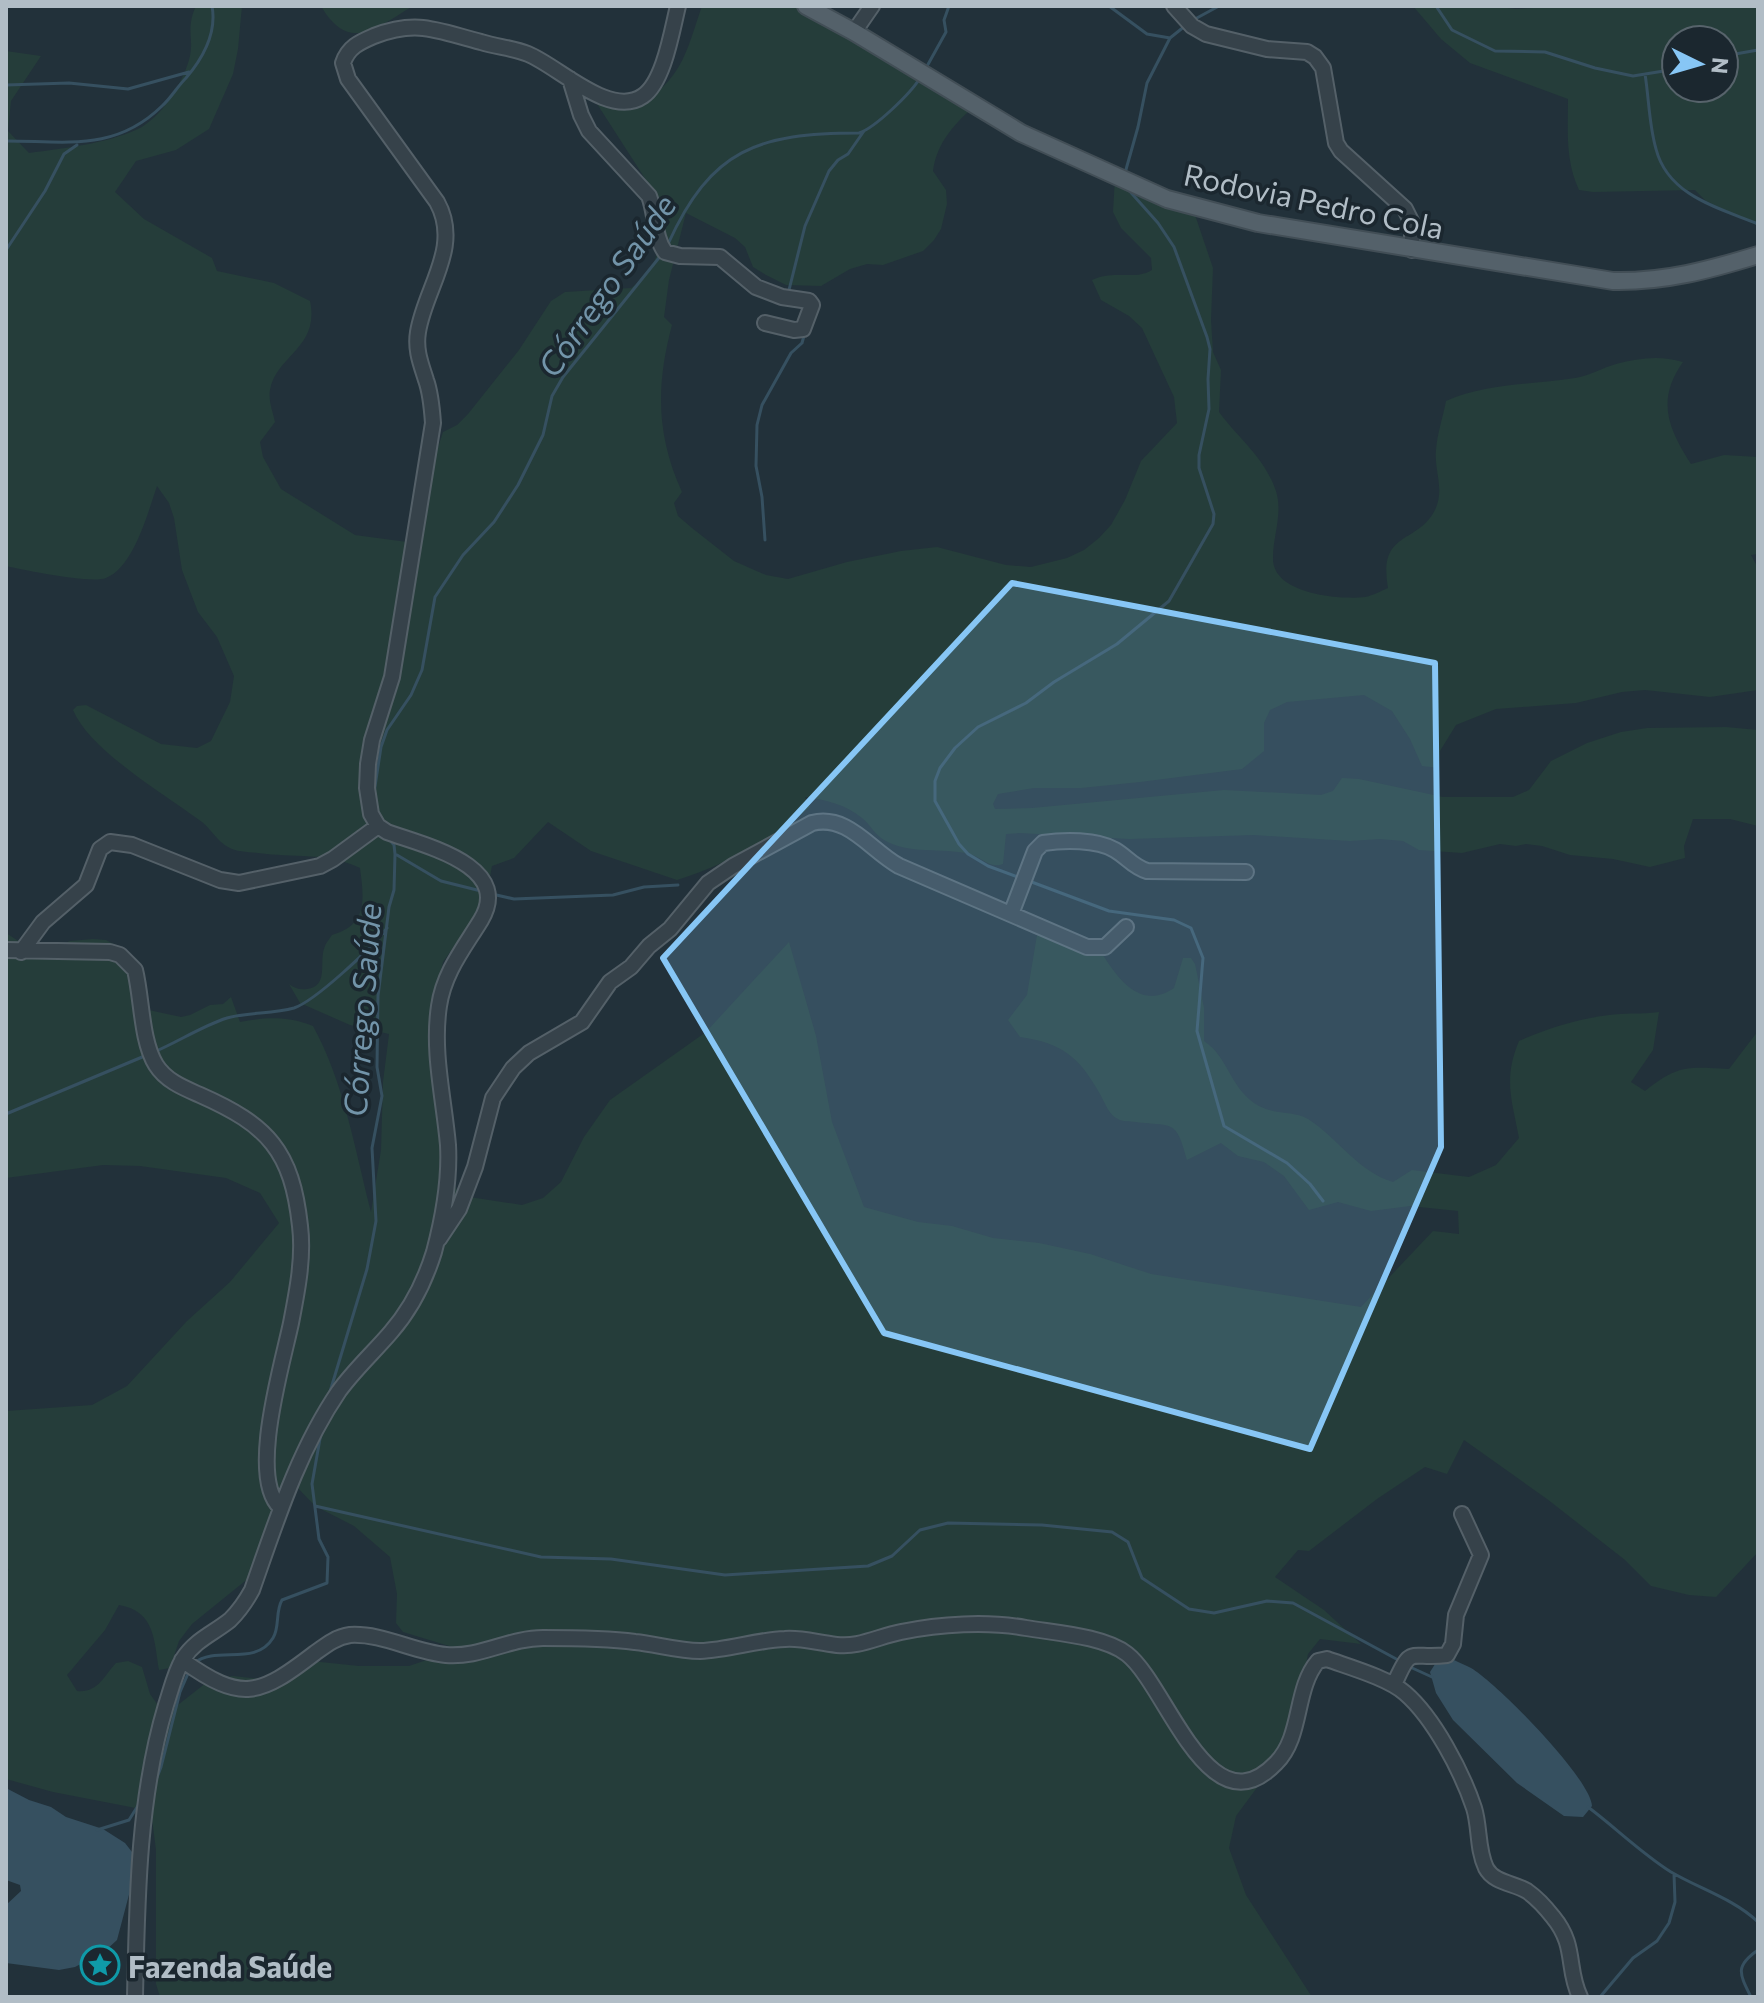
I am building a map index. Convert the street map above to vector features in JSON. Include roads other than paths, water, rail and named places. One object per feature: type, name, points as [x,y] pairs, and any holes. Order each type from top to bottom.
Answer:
[{"type":"main road","name":"Rodovia Pedro Cola","points":[[806,6],[1021,133],[1167,199],[1258,223],[1590,278],[1639,281],[1683,276],[1758,255]]},
{"type":"street","points":[[135,1997],[146,1801],[161,1722],[182,1660],[197,1643],[231,1619],[252,1590],[280,1507],[320,1422],[361,1362],[392,1332],[423,1282],[436,1243],[448,1169],[436,1033],[439,1005],[452,963],[482,919],[487,906],[487,889],[478,875],[456,858],[378,826],[368,801],[368,764],[372,740],[392,677],[433,423],[431,402],[417,352],[417,334],[443,258],[447,224],[437,202],[348,79],[343,63],[352,48],[361,42],[404,27],[418,26],[527,54],[586,89],[615,100],[629,101],[645,95],[660,71],[678,6]]},
{"type":"street","points":[[854,32],[872,6]]},
{"type":"street","points":[[1174,6],[1206,34],[1267,49],[1296,50],[1315,57],[1323,68],[1336,143],[1405,209],[1412,223],[1412,250]]},
{"type":"street","points":[[570,79],[589,131],[649,196],[658,239],[665,252],[680,256],[720,257],[769,294],[811,302],[811,312],[803,329],[765,323]]},
{"type":"street","points":[[436,1243],[459,1209],[493,1098],[513,1068],[529,1053],[582,1022],[610,982],[631,967],[649,946],[670,929],[708,883],[812,823],[832,821],[849,828],[899,866],[1095,949],[1105,947],[1126,927]]},
{"type":"street","points":[[14,951],[86,885],[100,849],[110,842],[132,845],[220,880],[239,883],[320,866],[378,826]]},
{"type":"street","points":[[1011,914],[1035,851],[1043,843],[1105,845],[1147,871],[1246,872]]},
{"type":"street","points":[[14,951],[110,952],[129,961],[135,970],[147,1043],[155,1064],[168,1079],[235,1110],[266,1133],[289,1171],[298,1201],[301,1234],[299,1278],[271,1412],[267,1470],[271,1496],[280,1507]]},
{"type":"street","points":[[1394,1685],[1407,1658],[1412,1655],[1447,1655],[1451,1649],[1456,1615],[1481,1555],[1462,1514]]},
{"type":"street","points":[[182,1660],[220,1684],[251,1689],[271,1684],[337,1638],[350,1635],[382,1639],[443,1654],[471,1655],[510,1641],[540,1638],[626,1641],[699,1651],[786,1638],[828,1645],[855,1644],[903,1632],[1005,1625],[1091,1640],[1124,1651],[1152,1681],[1202,1762],[1224,1779],[1240,1781],[1266,1772],[1281,1758],[1297,1719],[1309,1674],[1318,1661],[1327,1659],[1394,1685],[1406,1693],[1422,1713],[1460,1772],[1475,1813],[1483,1861],[1490,1874],[1531,1894],[1560,1926],[1570,1948],[1580,1997]]},
{"type":"water","points":[[1454,1660],[1471,1668],[1501,1692],[1560,1754],[1588,1793],[1592,1806],[1583,1817],[1564,1816],[1517,1783],[1453,1720],[1436,1693],[1430,1672],[1437,1661]]},
{"type":"water","points":[[6,1788],[51,1807],[66,1817],[103,1829],[125,1843],[132,1852],[135,1872],[117,1940],[105,1951],[75,1967],[59,1970],[6,1963],[6,1905],[21,1891],[20,1885],[6,1880]]},
{"type":"waterway","points":[[6,141],[89,141],[126,131],[144,121],[168,100],[203,54],[212,26],[212,6]]},
{"type":"waterway","name":"Córrego Saúde","points":[[926,68],[946,32],[944,20],[949,6]]},
{"type":"waterway","points":[[1109,6],[1147,34],[1170,38],[1185,26]]},
{"type":"waterway","points":[[1195,19],[1219,6]]},
{"type":"waterway","points":[[1436,6],[1452,30],[1495,51],[1545,52],[1633,76],[1660,72]]},
{"type":"waterway","points":[[1125,173],[1147,83],[1170,38]]},
{"type":"waterway","points":[[1740,53],[1758,50]]},
{"type":"waterway","points":[[6,85],[69,83],[128,89],[189,72]]},
{"type":"waterway","points":[[1645,74],[1650,121],[1662,165],[1683,189],[1697,198],[1758,224]]},
{"type":"waterway","name":"Córrego Saúde","points":[[668,244],[684,212],[702,187],[721,167],[742,153],[793,137],[859,133],[892,109],[920,78]]},
{"type":"waterway","points":[[792,293],[789,290],[805,226],[829,171],[848,154],[864,131]]},
{"type":"waterway","points":[[6,250],[45,191],[64,154],[77,145]]},
{"type":"waterway","points":[[1018,877],[988,866],[968,854],[959,844],[935,801],[935,781],[940,768],[955,748],[978,727],[1026,703],[1117,644],[1169,601],[1213,524],[1214,514],[1199,468],[1209,409],[1210,349],[1207,337],[1174,247],[1158,223],[1126,187]]},
{"type":"waterway","name":"Córrego Saúde","points":[[374,793],[381,747],[387,730],[411,695],[422,670],[435,597],[463,555],[494,522],[518,485],[543,435],[552,396],[563,377],[662,254]]},
{"type":"waterway","points":[[765,540],[756,466],[757,425],[762,405],[791,353],[802,343],[805,332]]},
{"type":"waterway","name":"Córrego Saúde","points":[[329,1395],[367,1269],[376,1221],[372,1148],[382,1096],[377,1067],[378,996],[389,907],[394,890],[394,845],[388,838]]},
{"type":"waterway","points":[[397,855],[441,881],[481,891]]},
{"type":"waterway","points":[[1029,881],[1109,911],[1174,920],[1191,928],[1203,958],[1197,1031],[1224,1126],[1287,1163],[1323,1201]]},
{"type":"waterway","points":[[492,894],[514,899],[613,895],[644,887],[678,885]]},
{"type":"waterway","points":[[154,1052],[227,1018],[294,1008],[343,972],[387,928]]},
{"type":"waterway","points":[[6,1114],[147,1055]]},
{"type":"waterway","name":"Córrego Saúde","points":[[194,1663],[203,1658],[246,1654],[265,1647],[275,1634],[282,1600],[327,1583],[328,1557],[319,1539],[312,1484],[321,1433]]},
{"type":"waterway","points":[[315,1506],[541,1557],[611,1559],[725,1575],[868,1566],[892,1556],[920,1530],[948,1523],[1042,1525],[1112,1532],[1128,1542],[1142,1578],[1189,1609],[1214,1613],[1267,1601],[1293,1603],[1400,1661]]},
{"type":"waterway","points":[[1410,1667],[1432,1677]]},
{"type":"waterway","name":"Córrego Saúde","points":[[156,1780],[180,1692],[190,1669]]},
{"type":"waterway","name":"Córrego Saúde","points":[[97,1830],[129,1820],[139,1804]]},
{"type":"waterway","points":[[1588,1807],[1660,1865],[1728,1901],[1758,1922]]},
{"type":"waterway","points":[[1600,1997],[1633,1958],[1657,1941],[1669,1923],[1675,1902],[1674,1874]]},
{"type":"waterway","points":[[1751,1997],[1741,1970],[1758,1950]]},
{"type":"place","name":"Fazenda Saúde","points":[[100,1965]]}]
